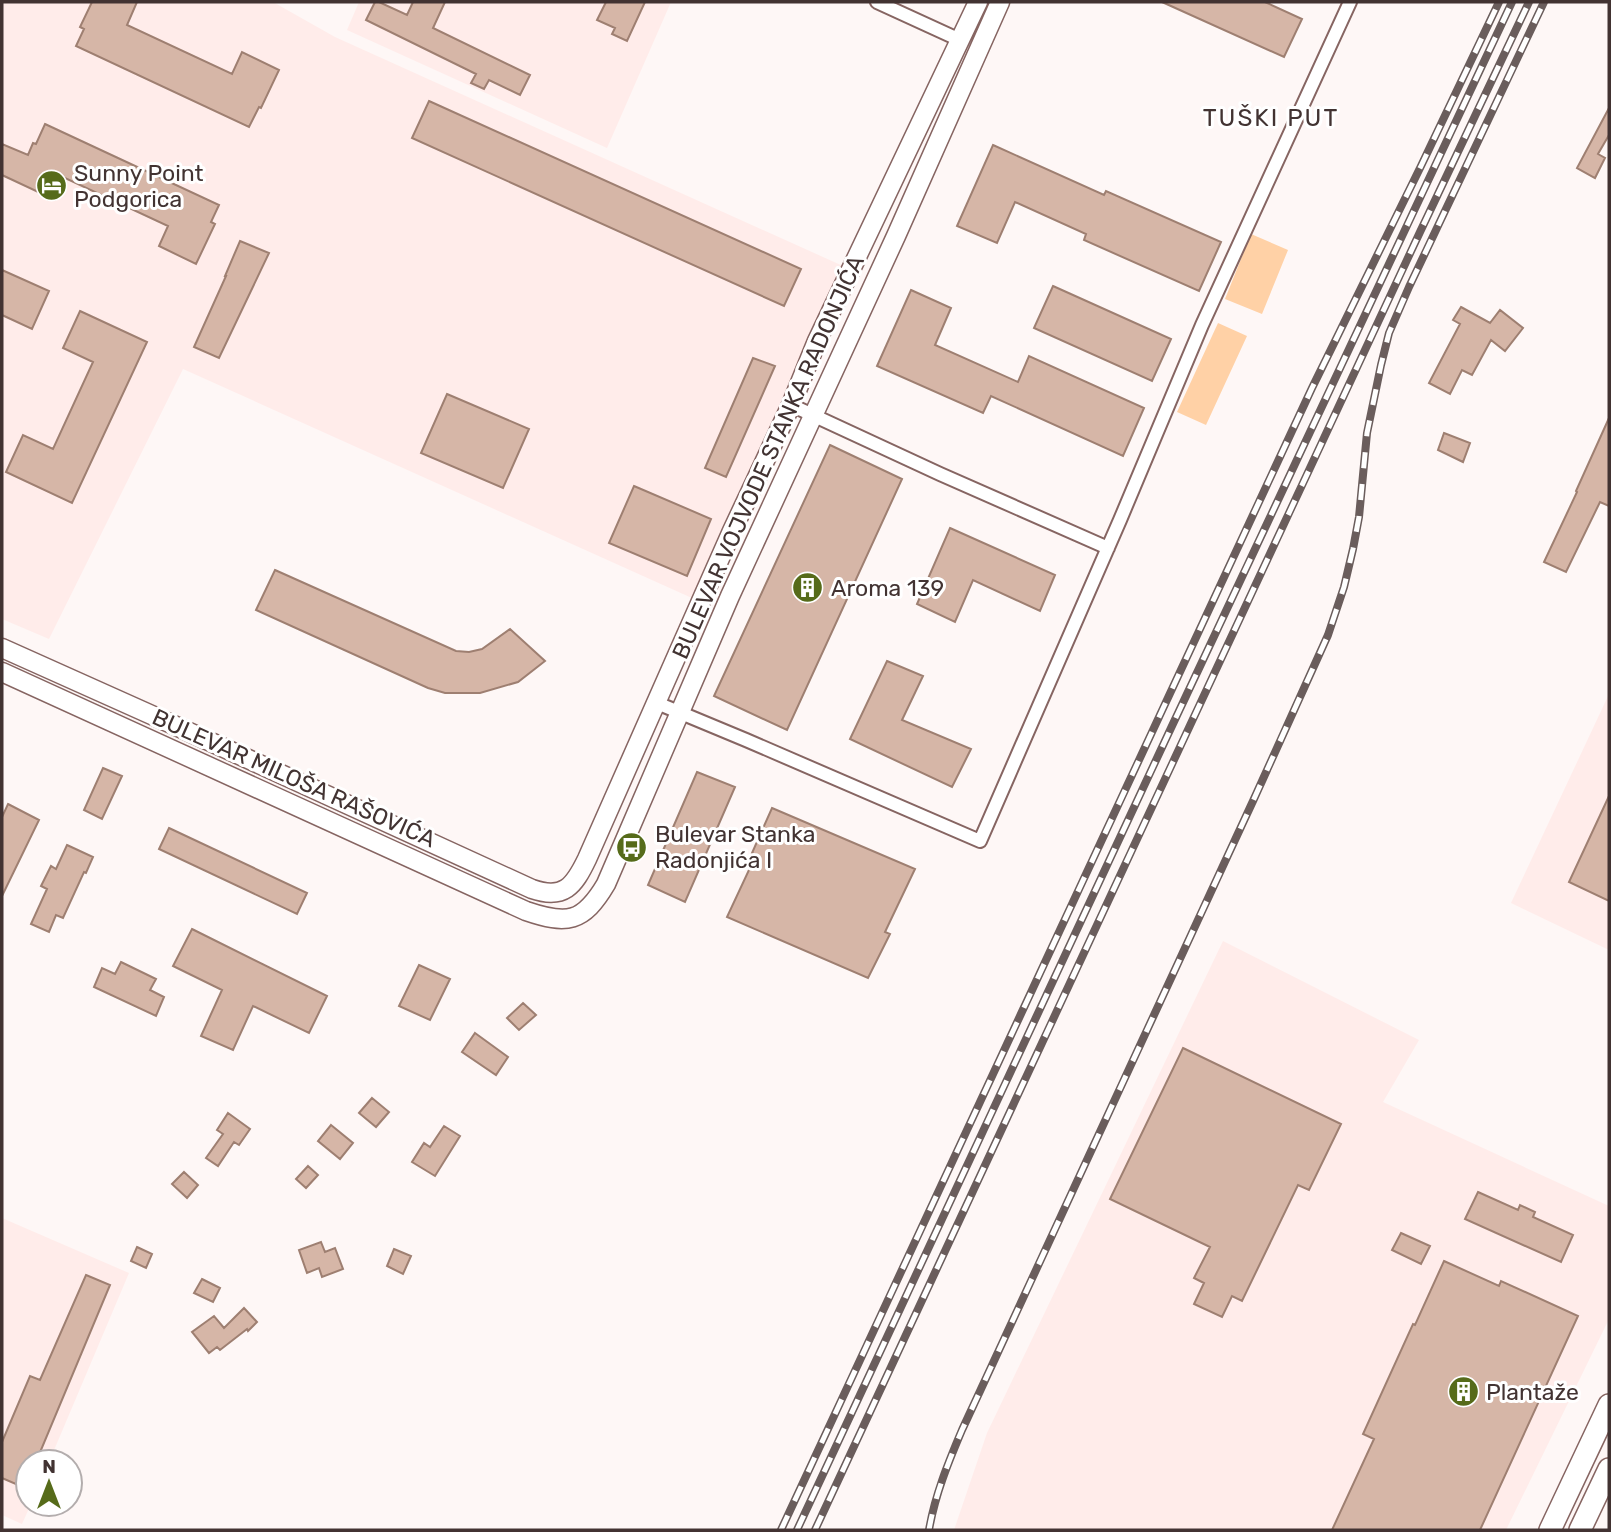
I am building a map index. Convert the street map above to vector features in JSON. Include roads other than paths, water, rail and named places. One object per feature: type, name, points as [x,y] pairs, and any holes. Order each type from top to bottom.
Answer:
[{"type":"main road","points":[[1550,1530],[1609,1405]]},
{"type":"main road","points":[[1580,1530],[1609,1469]]},
{"type":"street","points":[[877,2],[960,40]]},
{"type":"street","name":"BULEVAR VOJVODE STANKA RADONJIĆA","points":[[564,891],[578,877],[817,341],[978,2]]},
{"type":"street","name":"BULEVAR VOJVODE STANKA RADONJIĆA","points":[[568,920],[589,908],[606,884],[730,596],[896,236],[1000,2]]},
{"type":"street","points":[[657,703],[980,841],[1202,325],[1350,2]]},
{"type":"street","points":[[791,404],[940,474],[1108,548]]},
{"type":"street","name":"BULEVAR MILOŠA RAŠOVIĆA","points":[[2,648],[532,889],[545,893],[564,891]]},
{"type":"street","name":"BULEVAR MILOŠA RAŠOVIĆA","points":[[2,672],[526,911],[553,919],[568,920]]},
{"type":"railway","points":[[781,1530],[1312,388],[1499,2]]},
{"type":"railway","points":[[797,1530],[1512,2]]},
{"type":"railway","points":[[815,1530],[1529,2]]},
{"type":"railway","points":[[929,1530],[938,1492],[962,1430],[1328,635],[1353,549],[1359,517],[1367,433],[1389,333],[1544,2]]},
{"type":"place","name":"Sunny Point Podgorica","points":[[51,186]]},
{"type":"place","name":"Aroma 139","points":[[808,588]]},
{"type":"place","name":"Bulevar Stanka Radonjića I","points":[[632,847]]},
{"type":"place","name":"Plantaže","points":[[1463,1392]]},
{"type":"district","name":"TUŠKI PUT","points":[[1271,118]]}]
